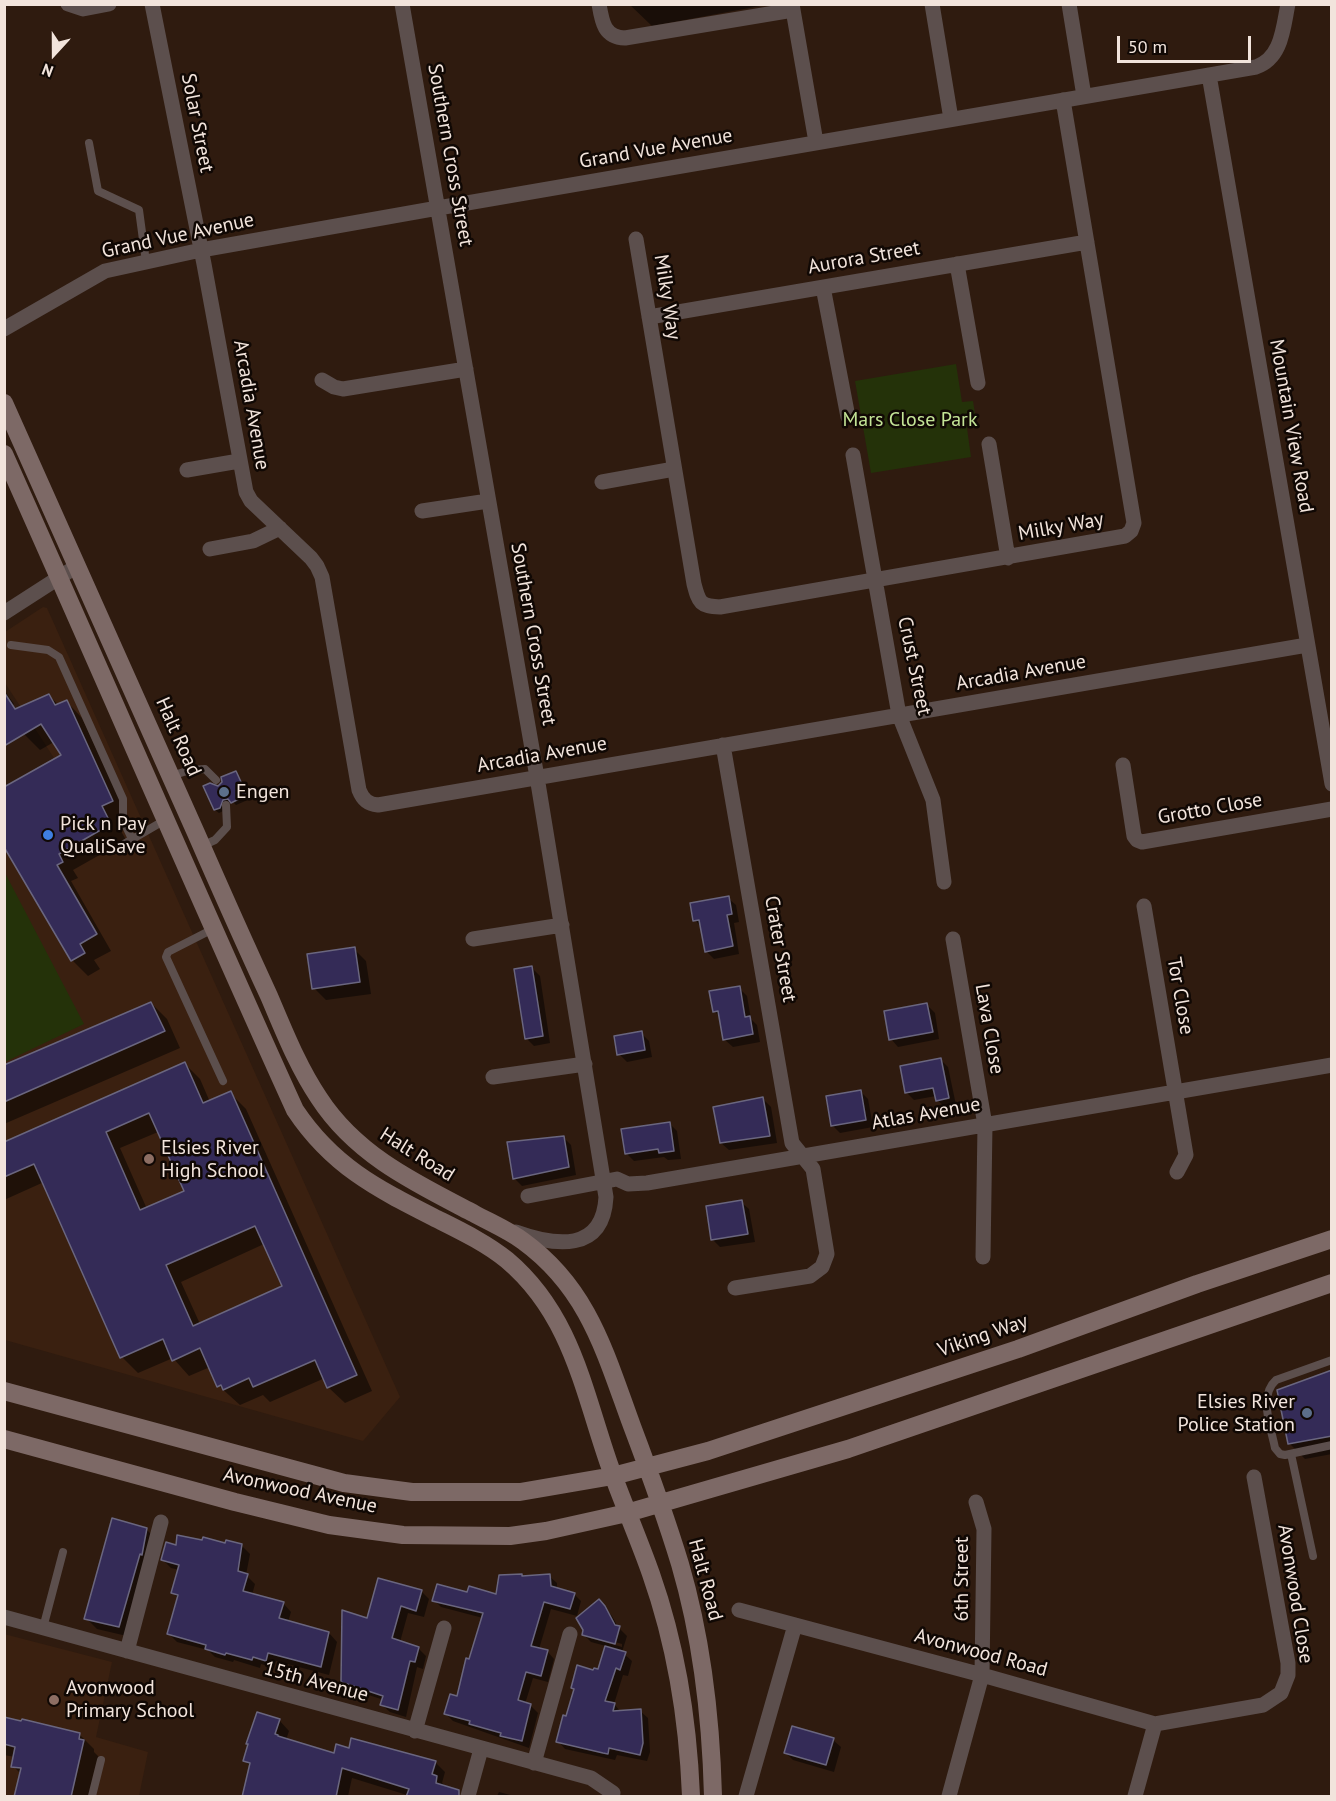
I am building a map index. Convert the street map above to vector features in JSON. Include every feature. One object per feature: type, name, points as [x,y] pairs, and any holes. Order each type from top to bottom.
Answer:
[{"type":"street","points":[[68,4],[83,9],[109,4]]},
{"type":"street","name":"Solar Street","points":[[152,4],[201,250]]},
{"type":"street","name":"Southern Cross Street","points":[[402,4],[537,777],[606,1197],[604,1215],[592,1231],[582,1238],[565,1244],[547,1242],[490,1222]]},
{"type":"street","points":[[599,4],[603,26],[619,38],[793,7],[816,142]]},
{"type":"street","points":[[932,4],[951,119]]},
{"type":"street","points":[[1069,4],[1084,96]]},
{"type":"street","name":"Grand Vue Avenue","points":[[4,329],[105,271],[201,250],[1256,67],[1270,60],[1278,48],[1288,4]]},
{"type":"street","name":"Mountain View Road","points":[[1209,75],[1332,784]]},
{"type":"street","name":"Milky Way","points":[[636,239],[694,584],[701,603],[709,607],[720,607],[876,582],[1125,536],[1133,527],[1063,100]]},
{"type":"street","name":"Aurora Street","points":[[649,317],[1087,242]]},
{"type":"street","name":"Arcadia Avenue","points":[[201,250],[239,461],[248,497],[311,558],[322,577],[362,797],[372,804],[1307,645]]},
{"type":"street","points":[[957,264],[978,383]]},
{"type":"street","points":[[823,287],[848,417]]},
{"type":"street","points":[[322,380],[343,389],[466,369]]},
{"type":"street","name":"Halt Road","points":[[4,403],[300,1065],[319,1098],[335,1120],[355,1141],[384,1165],[520,1239],[544,1258],[571,1287],[598,1334],[681,1567],[699,1645],[706,1692],[713,1797]]},
{"type":"street","points":[[989,444],[1008,558]]},
{"type":"street","points":[[4,454],[213,929],[295,1110],[309,1132],[327,1151],[367,1182],[486,1245],[522,1273],[536,1289],[564,1333],[613,1476],[651,1573],[676,1670],[684,1713],[691,1797]]},
{"type":"street","name":"Crust Street","points":[[853,455],[899,715],[933,800],[944,882]]},
{"type":"street","points":[[187,470],[239,461]]},
{"type":"street","points":[[602,482],[674,469]]},
{"type":"street","points":[[422,511],[488,501]]},
{"type":"street","points":[[210,549],[253,541],[280,528]]},
{"type":"street","points":[[4,613],[77,566]]},
{"type":"street","name":"Crater Street","points":[[723,745],[792,1143],[813,1169],[826,1246],[825,1261],[817,1272],[810,1276],[735,1288]]},
{"type":"street","name":"Grotto Close","points":[[1124,765],[1134,836],[1142,842],[1332,809]]},
{"type":"street","name":"Tor Close","points":[[1144,906],[1186,1155],[1177,1172]]},
{"type":"street","points":[[473,939],[562,925]]},
{"type":"street","name":"Lava Close","points":[[953,939],[985,1125],[982,1257]]},
{"type":"street","points":[[493,1077],[585,1064]]},
{"type":"street","name":"Atlas Avenue","points":[[528,1196],[617,1179],[628,1184],[647,1183],[1332,1065]]},
{"type":"street","name":"Viking Way","points":[[613,1476],[708,1451],[848,1406],[1332,1239]]},
{"type":"street","points":[[660,1504],[848,1449],[1332,1283]]},
{"type":"street","name":"Avonwood Avenue","points":[[4,1391],[311,1475],[377,1489],[412,1492],[520,1492],[613,1476]]},
{"type":"street","name":"Avonwood Avenue","points":[[4,1439],[329,1525],[403,1535],[510,1536],[546,1531],[660,1504]]},
{"type":"street","name":"Avonwood Close","points":[[1155,1724],[1263,1706],[1281,1693],[1285,1685],[1288,1663],[1254,1477]]},
{"type":"street","name":"6th Street","points":[[949,1797],[982,1675],[984,1529],[976,1502]]},
{"type":"street","points":[[127,1651],[161,1522]]},
{"type":"street","name":"Avonwood Road","points":[[739,1610],[1155,1724]]},
{"type":"street","name":"15th Avenue","points":[[4,1617],[591,1778],[613,1793]]},
{"type":"street","points":[[746,1796],[795,1625]]},
{"type":"street","points":[[415,1731],[444,1628]]},
{"type":"street","points":[[534,1763],[570,1634]]},
{"type":"street","points":[[1135,1797],[1155,1724]]},
{"type":"street","points":[[468,1797],[481,1749]]},
{"type":"lane","points":[[89,143],[99,191],[139,210],[146,262]]},
{"type":"lane","points":[[11,645],[48,650],[59,657],[123,799],[124,827],[128,841],[166,819]]},
{"type":"lane","points":[[171,776],[190,770],[205,770],[216,780]]},
{"type":"lane","points":[[202,846],[219,837],[227,827],[226,805]]},
{"type":"lane","points":[[213,929],[168,952],[166,957],[223,1081]]},
{"type":"lane","points":[[1332,1360],[1276,1380],[1270,1386],[1267,1394],[1275,1448],[1280,1454],[1291,1454],[1332,1445]]},
{"type":"lane","points":[[1291,1454],[1313,1556]]},
{"type":"lane","points":[[43,1628],[63,1552]]},
{"type":"lane","points":[[92,1797],[101,1760]]},
{"type":"shaded area","name":"Elsies River High School","points":[[43,607],[47,608],[400,1397],[363,1441],[5,1340],[4,787],[54,758],[5,683],[5,632]]},
{"type":"shaded area","name":"Avonwood Primary School","points":[[4,1634],[112,1662],[96,1737],[148,1752],[139,1796],[5,1796]]},
{"type":"green space","name":"Mars Close Park","points":[[956,364],[962,402],[973,401],[977,426],[967,428],[971,457],[871,473],[855,381]]},
{"type":"green space","points":[[4,871],[84,1024],[5,1062],[4,1062]]},
{"type":"building","name":"Pick n Pay QualiSave","points":[[4,692],[15,709],[49,694],[55,705],[67,700],[113,801],[102,806],[111,824],[59,854],[63,862],[57,865],[97,934],[80,944],[85,953],[71,961],[4,847],[4,787],[61,755],[41,724],[4,746]]},
{"type":"building","points":[[236,771],[247,795],[231,803],[228,799],[223,800],[220,808],[214,810],[203,786],[210,783],[218,786],[222,782],[221,777]]},
{"type":"building","points":[[729,896],[732,914],[727,915],[733,946],[705,952],[699,920],[693,921],[690,903]]},
{"type":"building","points":[[355,947],[360,982],[312,989],[307,954]]},
{"type":"building","points":[[532,966],[543,1036],[525,1039],[514,969]]},
{"type":"building","points":[[740,986],[745,1017],[750,1016],[753,1034],[723,1040],[718,1011],[713,1012],[709,991]]},
{"type":"building","points":[[151,1002],[165,1031],[4,1102],[4,1065]]},
{"type":"building","points":[[927,1003],[933,1032],[889,1040],[884,1011]]},
{"type":"building","points":[[642,1031],[645,1050],[617,1055],[614,1036]]},
{"type":"building","points":[[941,1058],[949,1098],[936,1101],[933,1088],[905,1093],[900,1066]]},
{"type":"building","points":[[185,1062],[203,1103],[231,1091],[357,1375],[327,1388],[315,1360],[253,1387],[249,1378],[223,1390],[221,1385],[217,1387],[200,1348],[172,1361],[163,1339],[120,1358],[34,1164],[4,1177],[4,1142]],"holes":[[[149,1113],[184,1191],[140,1210],[106,1132]],[[255,1226],[282,1286],[193,1326],[166,1265]]]},
{"type":"building","points":[[861,1090],[866,1120],[831,1126],[826,1096]]},
{"type":"building","points":[[763,1097],[770,1136],[720,1143],[713,1107]]},
{"type":"building","points":[[670,1122],[674,1151],[659,1153],[658,1149],[625,1154],[621,1129]]},
{"type":"building","points":[[564,1136],[569,1167],[513,1179],[507,1142]]},
{"type":"building","points":[[742,1200],[748,1234],[711,1240],[706,1206]]},
{"type":"building","name":"Elsies River Police Station","points":[[1332,1370],[1332,1436],[1288,1444],[1277,1390]]},
{"type":"building","points":[[112,1518],[147,1528],[142,1555],[140,1554],[119,1627],[84,1619]]},
{"type":"building","points":[[177,1535],[242,1544],[238,1571],[248,1574],[243,1591],[284,1602],[279,1618],[329,1632],[321,1667],[268,1653],[266,1661],[226,1653],[225,1655],[205,1649],[206,1645],[167,1634],[178,1595],[171,1593],[179,1565],[161,1560],[166,1542],[176,1545]]},
{"type":"building","points":[[522,1574],[522,1576],[550,1574],[551,1586],[575,1593],[570,1609],[544,1602],[531,1646],[548,1650],[541,1676],[526,1672],[518,1700],[531,1704],[522,1741],[500,1736],[501,1733],[444,1714],[450,1694],[457,1696],[466,1658],[469,1659],[483,1613],[432,1601],[437,1584],[467,1592],[469,1586],[496,1594],[499,1575]]},
{"type":"building","points":[[378,1578],[422,1590],[416,1611],[401,1606],[392,1638],[419,1647],[415,1662],[410,1661],[398,1710],[380,1705],[383,1696],[341,1682],[342,1610],[367,1618]]},
{"type":"building","points":[[599,1599],[615,1625],[620,1626],[615,1644],[582,1635],[583,1630],[576,1618]]},
{"type":"building","points":[[605,1646],[626,1652],[620,1670],[616,1668],[605,1701],[615,1703],[613,1711],[641,1709],[643,1743],[640,1755],[609,1748],[608,1754],[556,1742],[563,1715],[566,1716],[574,1689],[571,1688],[577,1665],[593,1670],[598,1669]]},
{"type":"building","points":[[257,1712],[280,1719],[275,1734],[278,1736],[334,1753],[336,1744],[349,1748],[351,1738],[436,1761],[432,1774],[437,1776],[436,1783],[459,1790],[459,1797],[406,1797],[409,1789],[342,1768],[336,1797],[242,1797],[250,1763],[243,1761],[248,1744],[246,1744]]},
{"type":"building","points":[[4,1717],[80,1733],[79,1739],[84,1740],[71,1797],[14,1797],[21,1768],[11,1767],[15,1747],[4,1744]]},
{"type":"building","points":[[792,1726],[834,1738],[826,1765],[784,1753]]},
{"type":"place","name":"Engen","points":[[224,792]]},
{"type":"place","name":"Pick n Pay QualiSave","points":[[48,835]]},
{"type":"place","name":"Elsies River High School","points":[[149,1159]]},
{"type":"place","name":"Elsies River Police Station","points":[[1307,1413]]},
{"type":"place","name":"Avonwood Primary School","points":[[54,1700]]}]
